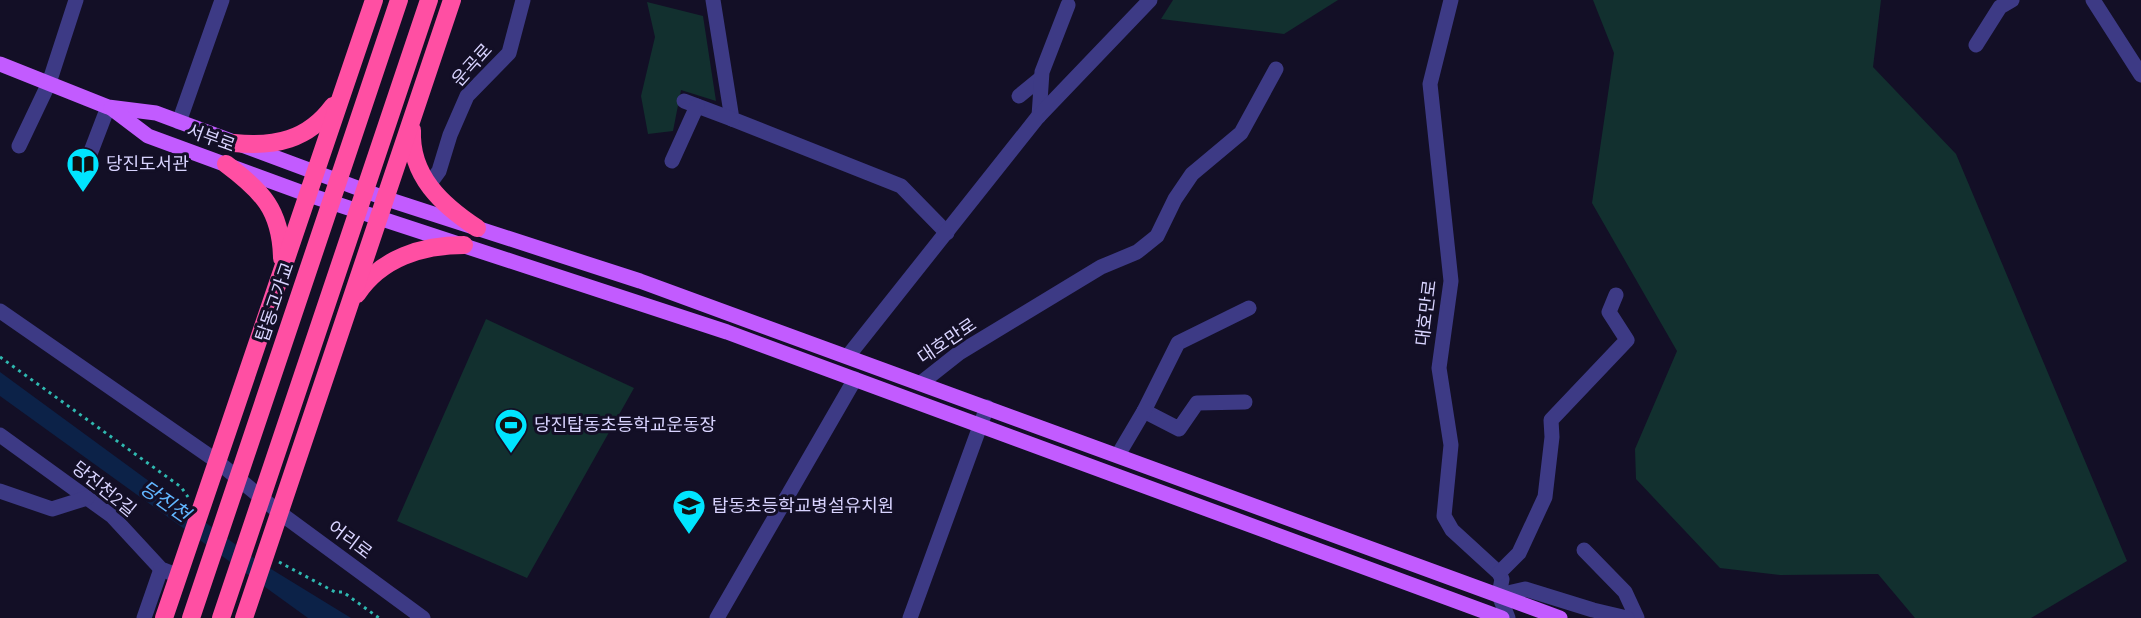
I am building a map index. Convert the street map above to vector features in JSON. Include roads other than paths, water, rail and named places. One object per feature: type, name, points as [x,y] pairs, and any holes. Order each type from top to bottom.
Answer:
[{"type":"highway","points":[[164,618],[306,194],[374,0]]},
{"type":"highway","name":"탑동고가교","points":[[191,618],[399,0]]},
{"type":"highway","points":[[221,618],[429,0]]},
{"type":"highway","points":[[244,616],[387,199],[452,0]]},
{"type":"highway","points":[[234,143],[267,145],[302,134],[321,120],[340,97]]},
{"type":"highway","points":[[417,104],[413,128],[413,149],[421,174],[428,186],[450,209],[477,228]]},
{"type":"highway","points":[[226,164],[254,186],[270,207],[280,233],[282,261],[280,276]]},
{"type":"highway","points":[[349,309],[363,286],[391,262],[425,249],[464,245]]},
{"type":"main road","name":"서부로","points":[[0,64],[108,107],[148,136],[306,194],[727,332],[1474,613]]},
{"type":"main road","name":"서부로","points":[[108,107],[156,113],[387,199],[640,281],[1499,595]]},
{"type":"main road","points":[[1499,595],[1560,618]]},
{"type":"main road","points":[[1474,613],[1502,618]]},
{"type":"street","points":[[19,146],[49,83],[76,0]]},
{"type":"street","points":[[179,122],[222,0]]},
{"type":"street","name":"운곡로","points":[[428,186],[440,171],[450,135],[467,96],[509,53],[523,0]]},
{"type":"street","points":[[713,0],[732,119]]},
{"type":"street","points":[[848,356],[1038,116],[1150,0]]},
{"type":"street","name":"대호만로","points":[[1451,0],[1430,84],[1451,280],[1439,368],[1452,445],[1444,516],[1452,530],[1500,576]]},
{"type":"street","points":[[1976,45],[2000,7],[2012,0]]},
{"type":"street","points":[[2093,0],[2141,75]]},
{"type":"street","points":[[1038,116],[1041,78],[1068,4]]},
{"type":"street","name":"대호만로","points":[[921,382],[959,353],[1101,267],[1137,252],[1157,236],[1174,199],[1192,174],[1241,133],[1276,69]]},
{"type":"street","points":[[1019,96],[1041,78]]},
{"type":"street","points":[[672,161],[691,103],[901,186],[946,233]]},
{"type":"street","points":[[90,154],[108,107]]},
{"type":"street","points":[[1508,618],[1499,595],[1500,576],[1519,554],[1545,497],[1552,437],[1551,420],[1627,340],[1608,312],[1616,295]]},
{"type":"street","points":[[1118,455],[1144,411],[1178,343],[1249,308]]},
{"type":"street","name":"어리로","points":[[0,312],[254,492],[279,518],[423,618]]},
{"type":"street","points":[[717,618],[855,379]]},
{"type":"street","points":[[1144,411],[1179,429],[1197,403],[1245,402]]},
{"type":"street","points":[[913,617],[987,407]]},
{"type":"street","name":"당진천2길","points":[[0,435],[112,516],[161,569],[180,573]]},
{"type":"street","points":[[0,491],[52,509],[87,498]]},
{"type":"street","points":[[1584,550],[1625,592],[1637,618]]},
{"type":"street","points":[[144,618],[161,569]]},
{"type":"street","points":[[1500,576],[1525,589],[1628,618]]},
{"type":"street","points":[[1499,595],[1525,589]]},
{"type":"water","name":"당진천","points":[[0,372],[258,561],[351,618],[308,618],[0,396]]},
{"type":"place","name":"당진도서관","points":[[83,193]]},
{"type":"place","name":"당진탑동초등학교운동장","points":[[511,454]]},
{"type":"place","name":"탑동초등학교병설유치원","points":[[689,535]]}]
